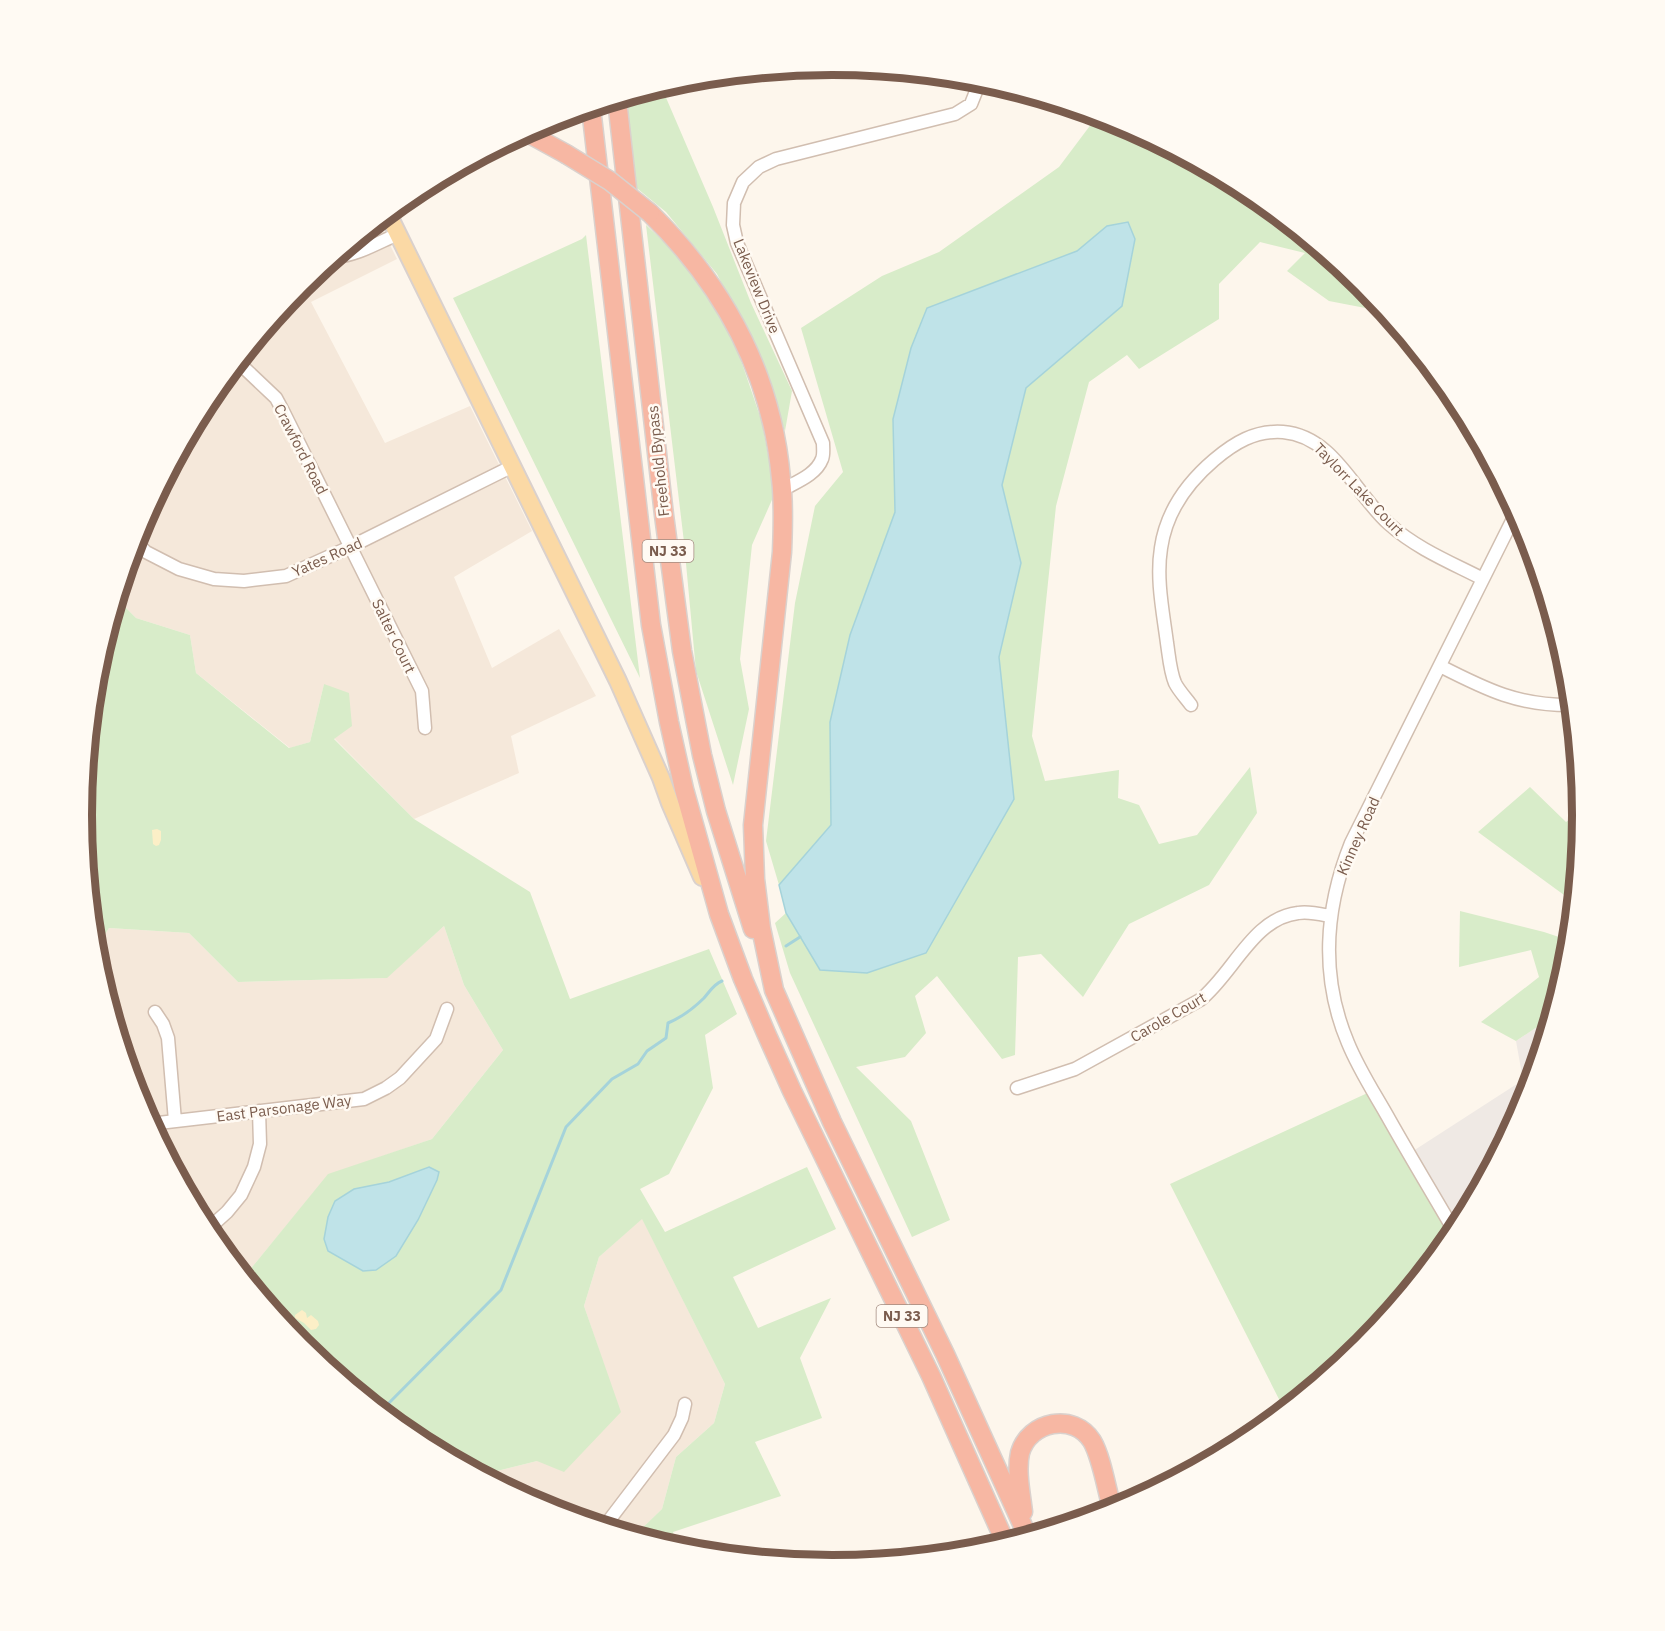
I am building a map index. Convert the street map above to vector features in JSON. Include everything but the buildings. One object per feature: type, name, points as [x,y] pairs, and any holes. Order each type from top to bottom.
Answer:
[{"type":"highway","name":"Freehold Bypass","points":[[618,107],[675,607],[690,696],[719,822],[774,990]]},
{"type":"highway","name":"Freehold Bypass","points":[[592,115],[651,625],[684,789],[719,914]]},
{"type":"highway","points":[[535,137],[610,181],[650,213],[685,250],[727,309],[744,341],[758,373],[769,409],[776,441],[782,490],[782,552],[753,825],[755,879],[761,928],[774,990]]},
{"type":"highway","name":"NJ 33","points":[[719,914],[766,1033],[941,1396],[1003,1536]]},
{"type":"highway","name":"NJ 33","points":[[774,990],[832,1122],[945,1354],[1025,1531]]},
{"type":"highway","points":[[1026,1530],[1019,1473],[1020,1455],[1023,1445],[1033,1433],[1045,1426],[1063,1423],[1084,1432],[1093,1443],[1097,1453],[1110,1502]]},
{"type":"main road","points":[[392,221],[618,681],[719,914]]},
{"type":"street","name":"Lakeview Drive","points":[[782,490],[814,470],[823,458],[823,443],[737,243],[733,225],[734,202],[743,182],[759,167],[777,159],[955,114],[971,104],[977,89]]},
{"type":"street","points":[[348,256],[398,234]]},
{"type":"street","name":"Crawford Road","points":[[243,367],[276,398],[351,547]]},
{"type":"street","name":"Taylorr Lake Court","points":[[1191,705],[1177,687],[1171,668],[1160,581],[1162,539],[1173,510],[1192,482],[1216,459],[1249,436],[1267,431],[1289,432],[1318,444],[1335,460],[1377,512],[1398,531],[1424,549],[1483,579]]},
{"type":"street","name":"Yates Road","points":[[142,548],[179,569],[214,579],[244,581],[286,576],[351,547],[513,466]]},
{"type":"street","name":"Kinney Road","points":[[1450,1224],[1348,1044],[1331,986],[1330,916],[1338,879],[1351,843],[1512,521]]},
{"type":"street","name":"Salter Court","points":[[351,547],[422,691],[425,728]]},
{"type":"street","points":[[1440,666],[1485,689],[1503,695],[1534,703],[1565,705]]},
{"type":"street","name":"Carole Court","points":[[1017,1088],[1076,1069],[1200,1000],[1212,990],[1261,930],[1273,921],[1301,912],[1330,916]]},
{"type":"street","name":"East Parsonage Way","points":[[159,1123],[364,1099],[400,1078],[436,1040],[447,1009]]},
{"type":"street","points":[[154,1012],[163,1024],[168,1038],[175,1121]]},
{"type":"street","points":[[215,1223],[241,1196],[254,1167],[260,1144],[259,1111]]},
{"type":"street","points":[[608,1521],[674,1435],[682,1418],[685,1404]]},
{"type":"shaded area","points":[[382,228],[397,259],[311,302],[385,443],[470,406],[532,531],[454,577],[492,668],[559,629],[596,696],[511,736],[519,773],[414,819],[334,738],[324,684],[310,742],[290,748],[196,673],[190,635],[136,618],[123,605],[131,577],[168,488],[191,445],[245,365],[276,327],[344,259]]},
{"type":"shaded area","points":[[444,926],[464,985],[503,1050],[432,1139],[328,1175],[249,1271],[191,1186],[148,1099],[117,1007],[102,938],[109,928],[189,933],[238,982],[386,978]]},
{"type":"shaded area","points":[[1543,1023],[1517,1099],[1497,1143],[1451,1223],[1410,1153],[1523,1080],[1516,1041]]},
{"type":"shaded area","points":[[642,1218],[725,1384],[714,1423],[676,1457],[662,1509],[640,1531],[549,1500],[491,1473],[537,1461],[620,1412],[584,1306],[599,1257]]},
{"type":"green space","points":[[665,94],[751,303],[792,391],[785,431],[752,343],[717,274],[666,212],[633,185],[625,105]]},
{"type":"green space","points":[[1093,122],[1116,131],[1203,174],[1244,200],[1321,259],[1372,309],[1329,301],[1287,271],[1305,253],[1260,242],[1219,284],[1219,319],[1139,369],[1127,355],[1089,382],[1056,506],[1032,736],[1045,781],[1119,770],[1118,798],[1139,805],[1159,844],[1197,835],[1250,767],[1257,813],[1209,885],[1129,924],[1083,997],[1041,954],[1018,957],[1015,1055],[1002,1059],[937,976],[915,996],[926,1033],[905,1057],[856,1067],[911,1121],[950,1220],[912,1237],[790,973],[775,923],[786,913],[820,970],[1013,799],[999,657],[1021,563],[1002,485],[1026,388],[1122,306],[1107,226],[1077,251],[927,308],[893,419],[895,512],[850,635],[830,722],[831,825],[779,885],[766,841],[795,603],[815,506],[843,472],[801,328],[882,276],[939,252],[1059,167]]},
{"type":"green space","points":[[646,225],[675,252],[730,328],[762,422],[775,493],[752,545],[740,659],[749,709],[733,785],[696,671],[684,542]]},
{"type":"green space","points":[[586,235],[640,678],[453,298],[582,239]]},
{"type":"green space","points":[[123,605],[136,618],[190,635],[196,673],[289,748],[310,742],[324,684],[349,693],[352,726],[334,739],[414,819],[530,892],[570,999],[709,949],[737,1014],[705,1035],[713,1088],[669,1174],[640,1189],[665,1232],[807,1167],[836,1229],[733,1277],[758,1328],[831,1298],[800,1358],[822,1418],[755,1442],[781,1496],[673,1532],[675,1539],[640,1531],[662,1509],[676,1457],[714,1423],[725,1384],[642,1219],[599,1257],[584,1306],[621,1412],[564,1472],[537,1461],[491,1473],[421,1431],[344,1372],[276,1304],[249,1271],[328,1174],[432,1139],[503,1050],[464,985],[444,926],[387,978],[238,982],[189,933],[109,928],[102,938],[94,864],[92,816],[94,767],[98,719],[106,671]]},
{"type":"green space","points":[[1530,787],[1566,822],[1573,817],[1568,898],[1478,832]]},
{"type":"green space","points":[[1460,911],[1563,938],[1543,1023],[1516,1041],[1481,1022],[1539,977],[1531,950],[1459,967]]},
{"type":"green space","points":[[1374,1090],[1451,1222],[1389,1304],[1321,1372],[1281,1404],[1170,1184]]},
{"type":"sand","points":[[152,830],[161,831],[161,840],[156,846],[153,844]]},
{"type":"sand","points":[[302,1310],[306,1313],[307,1318],[311,1315],[318,1321],[319,1325],[316,1329],[311,1330],[295,1318],[295,1315]]},
{"type":"water","points":[[1128,222],[1135,239],[1122,306],[1026,388],[1002,485],[1021,563],[999,657],[1014,799],[926,953],[867,973],[820,970],[786,913],[779,885],[831,825],[830,722],[850,635],[895,512],[893,419],[911,348],[927,308],[1077,251],[1107,226]]},
{"type":"water","points":[[429,1167],[439,1172],[437,1180],[418,1220],[396,1256],[376,1270],[363,1271],[328,1251],[324,1239],[328,1217],[335,1201],[354,1189],[389,1182]]},
{"type":"waterway","points":[[786,946],[800,937]]},
{"type":"waterway","points":[[386,1406],[501,1290],[566,1127],[612,1079],[638,1064],[647,1051],[666,1038],[668,1023],[691,1009],[722,981]]}]
